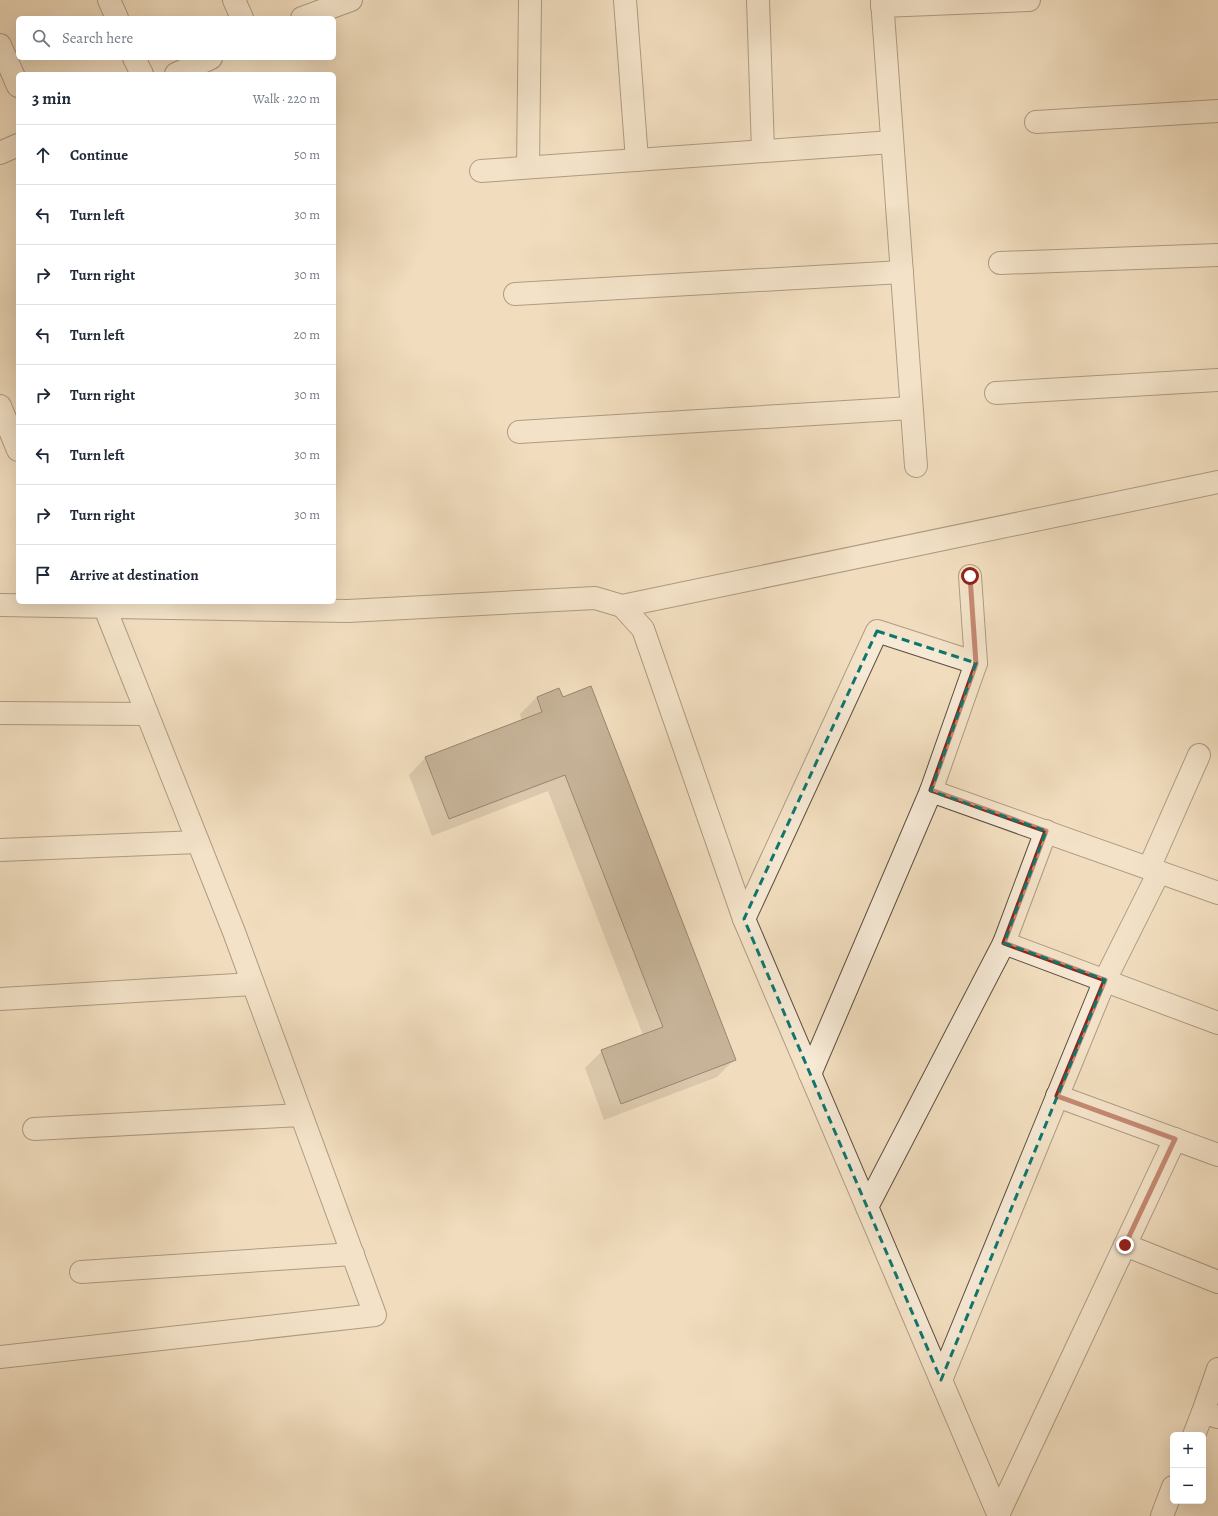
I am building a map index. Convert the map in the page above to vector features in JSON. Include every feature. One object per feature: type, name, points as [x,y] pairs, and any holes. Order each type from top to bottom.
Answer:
[{"type":"street","points":[[109,0],[116,16]]},
{"type":"street","points":[[234,0],[241,16]]},
{"type":"street","points":[[307,16],[351,0]]},
{"type":"street","points":[[528,167],[530,0]]},
{"type":"street","points":[[625,0],[637,160]]},
{"type":"street","points":[[758,0],[763,151]]},
{"type":"street","points":[[916,466],[882,3],[1029,0]]},
{"type":"street","points":[[0,45],[16,81]]},
{"type":"street","points":[[135,60],[141,72]]},
{"type":"street","points":[[180,72],[207,60]]},
{"type":"street","points":[[1036,122],[1218,111]]},
{"type":"street","points":[[481,171],[892,142]]},
{"type":"street","points":[[0,153],[16,146]]},
{"type":"street","points":[[1000,263],[1218,255]]},
{"type":"street","points":[[515,294],[902,272]]},
{"type":"street","points":[[996,393],[1218,380]]},
{"type":"street","points":[[0,406],[16,445]]},
{"type":"street","points":[[519,432],[911,408]]},
{"type":"street","points":[[0,605],[102,605],[348,611],[595,598],[622,606],[1218,482]]},
{"type":"street","points":[[810,1074],[931,790],[976,664],[970,576]]},
{"type":"street","points":[[0,1357],[375,1315],[253,984],[198,842],[102,605]]},
{"type":"street","points":[[622,606],[642,629],[744,919],[999,1515]]},
{"type":"street","points":[[744,919],[876,631],[976,664]]},
{"type":"street","points":[[0,713],[147,714]]},
{"type":"street","points":[[941,1380],[1105,980],[1154,870],[1199,755]]},
{"type":"street","points":[[931,790],[1218,893]]},
{"type":"street","points":[[867,1207],[1004,943],[1046,831]]},
{"type":"street","points":[[0,850],[198,842]]},
{"type":"street","points":[[1004,943],[1218,1023]]},
{"type":"street","points":[[0,999],[253,984]]},
{"type":"street","points":[[1057,1096],[1218,1155]]},
{"type":"street","points":[[34,1129],[302,1114]]},
{"type":"street","points":[[999,1515],[1175,1139]]},
{"type":"street","points":[[1125,1245],[1218,1282]]},
{"type":"street","points":[[80,1272],[353,1254]]},
{"type":"street","points":[[1196,1432],[1210,1415],[1218,1369]]},
{"type":"street","points":[[1162,1516],[1170,1496]]},
{"type":"highlighted area","points":[[877,631],[976,663],[931,791],[1046,831],[1004,943],[1105,980],[941,1380],[744,919]]},
{"type":"building","points":[[591,686],[736,1060],[621,1104],[601,1050],[663,1027],[565,775],[449,819],[425,757],[542,712],[537,697],[559,688],[563,697]]},
{"type":"route","points":[[970,576],[976,664],[931,790],[1046,831],[1004,943],[1105,980],[1057,1096],[1175,1139],[1125,1245]]}]
